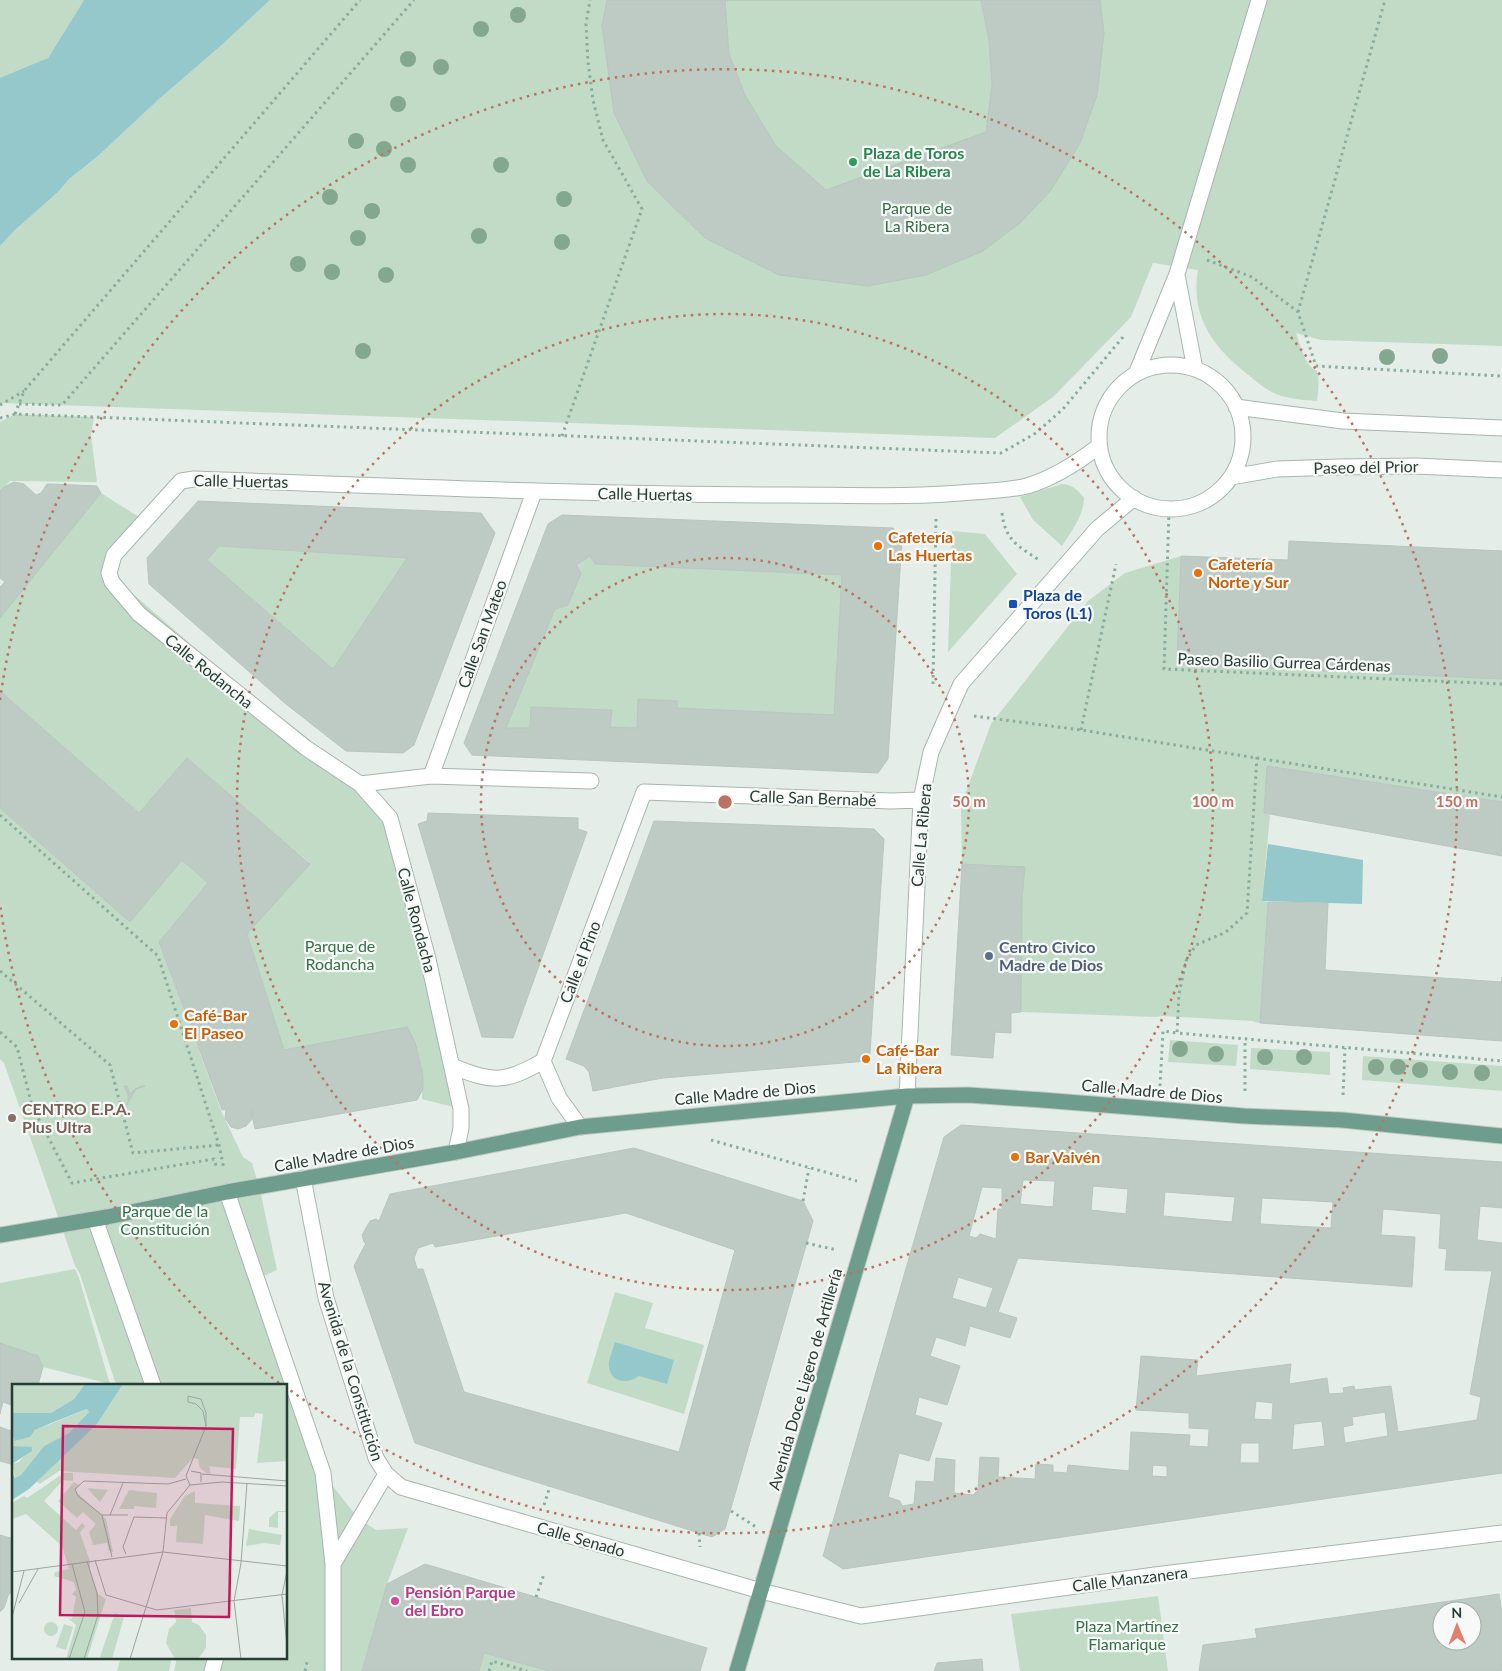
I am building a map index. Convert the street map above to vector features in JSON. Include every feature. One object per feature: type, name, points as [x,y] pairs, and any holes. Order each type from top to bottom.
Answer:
[{"type":"main road","name":"Calle Madre de Dios","points":[[0,1235],[96,1219],[304,1178],[456,1152],[580,1127],[906,1096],[968,1095],[1244,1116],[1342,1120],[1502,1136]]},
{"type":"main road","name":"Avenida Doce Ligero de Artillería","points":[[737,1671],[906,1096]]},
{"type":"street","points":[[1136,374],[1179,268],[1259,0]]},
{"type":"street","points":[[1179,268],[1195,369]]},
{"type":"street","points":[[1175,365],[1195,369],[1212,378],[1226,391],[1236,407],[1243,430],[1241,454],[1231,477],[1216,494],[1196,505],[1169,511],[1150,506],[1134,498],[1115,482],[1104,465],[1099,446],[1100,425],[1106,405],[1119,387],[1136,374],[1155,367],[1175,365]]},
{"type":"street","points":[[1236,407],[1344,421],[1502,428]]},
{"type":"street","name":"Calle Huertas","points":[[180,482],[194,478],[534,492],[937,495],[1027,486],[1053,476],[1078,462],[1099,446]]},
{"type":"street","name":"Paseo del Prior","points":[[1231,477],[1277,469],[1416,466],[1502,470]]},
{"type":"street","name":"Calle Rodancha","points":[[180,482],[114,555],[109,573],[112,582],[139,614],[306,748],[360,784]]},
{"type":"street","name":"Calle San Mateo","points":[[430,776],[534,492]]},
{"type":"street","name":"Calle La Ribera","points":[[906,1096],[921,800],[931,752],[961,684],[1097,530],[1134,498]]},
{"type":"street","points":[[360,784],[430,776],[591,781]]},
{"type":"street","name":"Calle Rondacha","points":[[360,784],[390,818],[428,959],[461,1109],[461,1128],[456,1152]]},
{"type":"street","name":"Calle San Bernabé","points":[[644,792],[890,801],[921,800]]},
{"type":"street","name":"Calle el Pino","points":[[543,1061],[644,792]]},
{"type":"street","points":[[452,1066],[477,1076],[505,1079],[526,1071],[543,1061],[559,1098],[580,1127]]},
{"type":"street","name":"Avenida de la Constitución","points":[[304,1178],[326,1298],[376,1458],[386,1474],[401,1487]]},
{"type":"street","points":[[225,1193],[323,1473],[333,1564],[333,1671]]},
{"type":"street","points":[[96,1219],[153,1384]]},
{"type":"street","name":"Avenida de la Constitución","points":[[333,1564],[386,1474]]},
{"type":"street","name":"Calle Senado","points":[[401,1487],[761,1591]]},
{"type":"street","name":"Calle Manzanera","points":[[761,1591],[861,1616],[1136,1578],[1502,1533]]},
{"type":"street","points":[[212,1671],[216,1658]]},
{"type":"path","points":[[15,414],[24,391],[360,0]]},
{"type":"path","points":[[19,404],[62,406],[414,0]]},
{"type":"path","points":[[562,436],[642,209],[603,140],[593,100],[586,24],[590,0]]},
{"type":"path","points":[[1385,0],[1298,312],[1316,366],[1502,376]]},
{"type":"path","points":[[1179,268],[1200,257],[1252,277],[1298,312]]},
{"type":"path","points":[[0,418],[15,414],[1001,452],[1036,434],[1063,409],[1127,333]]},
{"type":"path","points":[[0,404],[24,391]]},
{"type":"path","points":[[1000,490],[1003,528],[1017,546],[1058,572]]},
{"type":"path","points":[[932,693],[937,495]]},
{"type":"path","name":"Paseo Basilio Gurrea Cárdenas","points":[[1169,511],[1164,669],[1502,684]]},
{"type":"path","points":[[1081,730],[1116,564]]},
{"type":"path","points":[[948,713],[1081,730],[1502,797]]},
{"type":"path","points":[[1177,1033],[1179,994],[1186,960],[1196,945],[1226,932],[1247,913],[1257,757]]},
{"type":"path","points":[[0,815],[158,956],[219,1145],[225,1193]]},
{"type":"path","points":[[0,971],[110,1065],[133,1154],[219,1145]]},
{"type":"path","points":[[1159,1110],[1163,1031],[1502,1062]]},
{"type":"path","points":[[0,1032],[17,1046],[32,1106],[72,1183],[214,1159],[225,1193]]},
{"type":"path","points":[[1244,1116],[1246,1039]]},
{"type":"path","points":[[1342,1120],[1345,1048]]},
{"type":"path","points":[[708,1140],[880,1187]]},
{"type":"path","points":[[803,1201],[810,1168]]},
{"type":"path","points":[[806,1243],[860,1255]]},
{"type":"path","points":[[536,1597],[544,1574]]},
{"type":"path","points":[[489,1671],[492,1661],[527,1671]]},
{"type":"path","points":[[513,1667],[515,1662]]},
{"type":"green space","points":[[0,0],[84,0],[48,58],[0,83]]},
{"type":"green space","name":"Parque de La Ribera","points":[[270,0],[1502,0],[1502,346],[1321,340],[1296,333],[1306,360],[1318,374],[1317,401],[1286,397],[1272,392],[1257,382],[1235,364],[1214,341],[1201,316],[1196,287],[1198,270],[1153,263],[1131,317],[1053,397],[995,438],[0,403],[0,246],[58,192],[69,179],[98,156]]},
{"type":"green space","points":[[15,414],[94,417],[91,435],[97,482],[10,481],[0,491],[0,422]]},
{"type":"green space","points":[[1062,484],[1075,488],[1084,498],[1082,511],[1062,546],[1033,520],[1020,497]]},
{"type":"green space","name":"Parque de Rodancha","points":[[101,493],[145,521],[109,573],[390,818],[461,1109],[422,1099],[420,1062],[407,1027],[284,1050],[247,934],[310,863],[187,759],[139,813],[0,691],[0,618]]},
{"type":"green space","points":[[952,531],[985,534],[1017,574],[948,652]]},
{"type":"green space","points":[[219,546],[407,558],[333,669],[207,560]]},
{"type":"green space","points":[[590,556],[595,564],[842,575],[834,715],[677,708],[677,701],[639,699],[637,728],[610,727],[612,710],[532,707],[530,728],[506,728],[555,609],[568,605],[576,565]]},
{"type":"green space","points":[[1181,556],[1177,664],[1502,679],[1502,802],[1267,766],[1264,813],[1270,815],[1262,901],[1268,902],[1260,1023],[1163,1016],[1021,1012],[1022,899],[1025,868],[962,864],[961,805],[991,724],[1088,601],[1125,573]]},
{"type":"green space","name":"Parque de la Constitución","points":[[0,808],[130,922],[182,860],[208,883],[159,942],[222,1113],[243,1157],[252,1163],[260,1190],[277,1270],[257,1279],[332,1485],[358,1518],[376,1530],[408,1528],[387,1584],[362,1671],[174,1671],[177,1658],[288,1658],[288,1384],[116,1384],[80,1274],[75,1266],[4,1063],[0,1059]]},
{"type":"green space","points":[[1170,1040],[1238,1045],[1236,1066],[1168,1062]]},
{"type":"green space","points":[[1251,1048],[1330,1052],[1330,1075],[1250,1069]]},
{"type":"green space","points":[[1363,1056],[1502,1066],[1502,1091],[1362,1080]]},
{"type":"green space","points":[[75,1269],[110,1384],[43,1367],[38,1356],[0,1343],[0,1283]]},
{"type":"green space","points":[[615,1292],[653,1303],[645,1328],[704,1345],[684,1414],[587,1383]]},
{"type":"green space","name":"Plaza Martínez Flamarique","points":[[1158,1596],[1168,1671],[1020,1671],[1011,1614]]},
{"type":"green space","points":[[484,1653],[549,1671],[479,1671]]},
{"type":"green space","points":[[121,1658],[172,1658],[169,1671],[117,1671]]},
{"type":"water","points":[[84,0],[270,0],[98,156],[69,179],[58,192],[0,246],[0,78],[48,58]]},
{"type":"water","points":[[1268,844],[1363,860],[1362,904],[1262,901]]},
{"type":"water","points":[[615,1342],[674,1360],[667,1384],[639,1376],[629,1381],[618,1380],[614,1377],[609,1368],[609,1362]]},
{"type":"building","name":"Plaza de Toros de La Ribera","points":[[607,0],[1100,0],[1104,33],[1097,95],[1080,143],[1051,190],[1020,223],[983,251],[926,275],[868,286],[779,275],[705,238],[647,181],[614,113],[602,25]]},
{"type":"building","points":[[725,0],[981,0],[989,41],[992,85],[986,132],[826,190],[776,146],[745,95],[729,54]]},
{"type":"building","points":[[14,482],[24,484],[36,495],[41,493],[47,484],[97,486],[101,493],[0,618],[0,587],[5,582],[0,578],[0,491]]},
{"type":"building","points":[[198,501],[481,513],[495,533],[414,745],[403,753],[346,751],[286,704],[149,584],[147,558]],"holes":[[[219,546],[407,558],[333,669],[207,560]]]},
{"type":"building","points":[[562,515],[893,528],[902,538],[888,759],[878,773],[472,755],[464,743],[548,524]],"holes":[[[590,556],[595,564],[842,575],[834,715],[677,708],[677,701],[638,699],[637,728],[610,727],[612,710],[531,707],[530,728],[506,728],[555,609],[568,605],[581,573],[576,565]]]},
{"type":"building","points":[[1289,541],[1502,551],[1502,679],[1177,664],[1181,556],[1288,560]]},
{"type":"building","points":[[0,691],[139,813],[187,758],[310,864],[247,934],[284,1050],[407,1027],[415,1042],[423,1075],[423,1089],[417,1100],[255,1129],[251,1110],[252,1119],[246,1126],[238,1129],[231,1127],[225,1118],[226,1109],[222,1110],[159,942],[208,883],[182,860],[130,922],[0,808]]},
{"type":"building","points":[[1267,766],[1502,802],[1502,856],[1264,813]]},
{"type":"building","points":[[428,813],[578,818],[578,829],[587,832],[513,1038],[482,1037],[418,824],[427,821]]},
{"type":"building","points":[[654,821],[874,829],[884,839],[870,1053],[867,1061],[663,1078],[593,1091],[589,1072],[584,1066],[566,1059]]},
{"type":"building","name":"Centro Civico Madre de Dios","points":[[962,864],[1025,867],[1022,899],[1021,1012],[1011,1013],[1011,1033],[995,1032],[993,1058],[951,1055]]},
{"type":"building","points":[[1268,902],[1328,903],[1325,970],[1502,982],[1502,1041],[1260,1023]]},
{"type":"building","points":[[124,1086],[127,1086],[130,1094],[135,1089],[145,1086],[136,1089],[128,1103],[128,1094]]},
{"type":"building","points":[[961,1125],[1502,1162],[1502,1208],[1480,1206],[1477,1240],[1502,1243],[1502,1473],[843,1569],[823,1556],[944,1137]],"holes":[[[1023,1180],[1055,1181],[1053,1207],[1020,1204]],[[1093,1186],[1128,1189],[1126,1214],[1091,1210]],[[982,1187],[1002,1188],[1002,1209],[998,1209],[996,1239],[980,1234],[976,1238],[969,1236]],[[1165,1192],[1235,1197],[1232,1222],[1163,1216]],[[1262,1198],[1333,1202],[1331,1228],[1260,1224]],[[1383,1209],[1441,1214],[1439,1248],[1447,1249],[1445,1270],[1492,1271],[1470,1394],[1481,1397],[1477,1420],[1398,1432],[1391,1386],[1355,1390],[1354,1386],[1343,1388],[1344,1393],[1329,1394],[1327,1378],[1289,1384],[1291,1364],[1196,1376],[1198,1360],[1141,1356],[1136,1410],[1189,1413],[1189,1428],[1209,1429],[1208,1447],[1189,1446],[1190,1435],[1131,1432],[1129,1471],[1068,1465],[1067,1473],[1053,1472],[1053,1465],[1036,1464],[1035,1479],[998,1477],[999,1458],[980,1457],[978,1490],[973,1495],[954,1493],[955,1460],[936,1458],[934,1482],[916,1481],[914,1504],[902,1506],[900,1501],[888,1497],[899,1453],[929,1461],[942,1423],[915,1415],[919,1397],[947,1405],[960,1366],[930,1356],[936,1337],[965,1346],[970,1326],[1010,1338],[1017,1318],[998,1312],[1018,1258],[1412,1287],[1415,1237],[1381,1235]],[[958,1277],[993,1288],[986,1308],[952,1298]],[[1256,1401],[1273,1403],[1272,1420],[1254,1419]],[[1385,1412],[1388,1436],[1345,1443],[1343,1427],[1353,1425],[1352,1417]],[[1322,1421],[1325,1446],[1292,1450],[1294,1424]],[[1241,1443],[1259,1443],[1259,1463],[1240,1463]],[[1153,1465],[1167,1466],[1167,1477],[1152,1476]]]},
{"type":"building","points":[[634,1148],[803,1201],[813,1221],[725,1529],[712,1537],[415,1443],[354,1266],[366,1243],[362,1235],[370,1221],[376,1219],[379,1221],[390,1194]],"holes":[[[626,1213],[735,1250],[679,1452],[464,1392],[423,1269],[417,1269],[414,1258],[418,1248],[433,1243],[435,1247]]]},
{"type":"building","points":[[0,1343],[38,1356],[43,1367],[38,1384],[12,1384],[12,1405],[3,1402],[0,1414]]},
{"type":"building","points":[[0,1427],[12,1431],[12,1464],[0,1461]]},
{"type":"building","points":[[0,1535],[12,1538],[12,1594],[9,1593],[4,1608],[0,1612]]},
{"type":"building","points":[[425,1564],[707,1648],[700,1671],[549,1671],[484,1653],[479,1671],[362,1671],[387,1584]]},
{"type":"building","points":[[1499,1594],[1502,1613],[1502,1671],[1199,1671],[1203,1645],[1257,1638],[1255,1629],[1432,1604],[1432,1651],[1482,1651],[1482,1601],[1450,1601]]},
{"type":"building","points":[[982,1659],[983,1671],[934,1671],[937,1663]]},
{"type":"place","name":"Plaza de Toros de La Ribera","points":[[853,162]]},
{"type":"place","name":"Cafetería Las Huertas","points":[[878,546]]},
{"type":"place","name":"Cafetería Norte y Sur","points":[[1198,573]]},
{"type":"place","name":"Plaza de Toros (L1)","points":[[1013,604]]},
{"type":"place","name":"Centro Civico Madre de Dios","points":[[989,956]]},
{"type":"place","name":"Café-Bar El Paseo","points":[[174,1024]]},
{"type":"place","name":"Café-Bar La Ribera","points":[[866,1059]]},
{"type":"place","name":"CENTRO E.P.A. Plus Ultra","points":[[12,1118]]},
{"type":"place","name":"Bar Vaivén","points":[[1015,1157]]},
{"type":"place","name":"Pensión Parque del Ebro","points":[[395,1601]]}]
